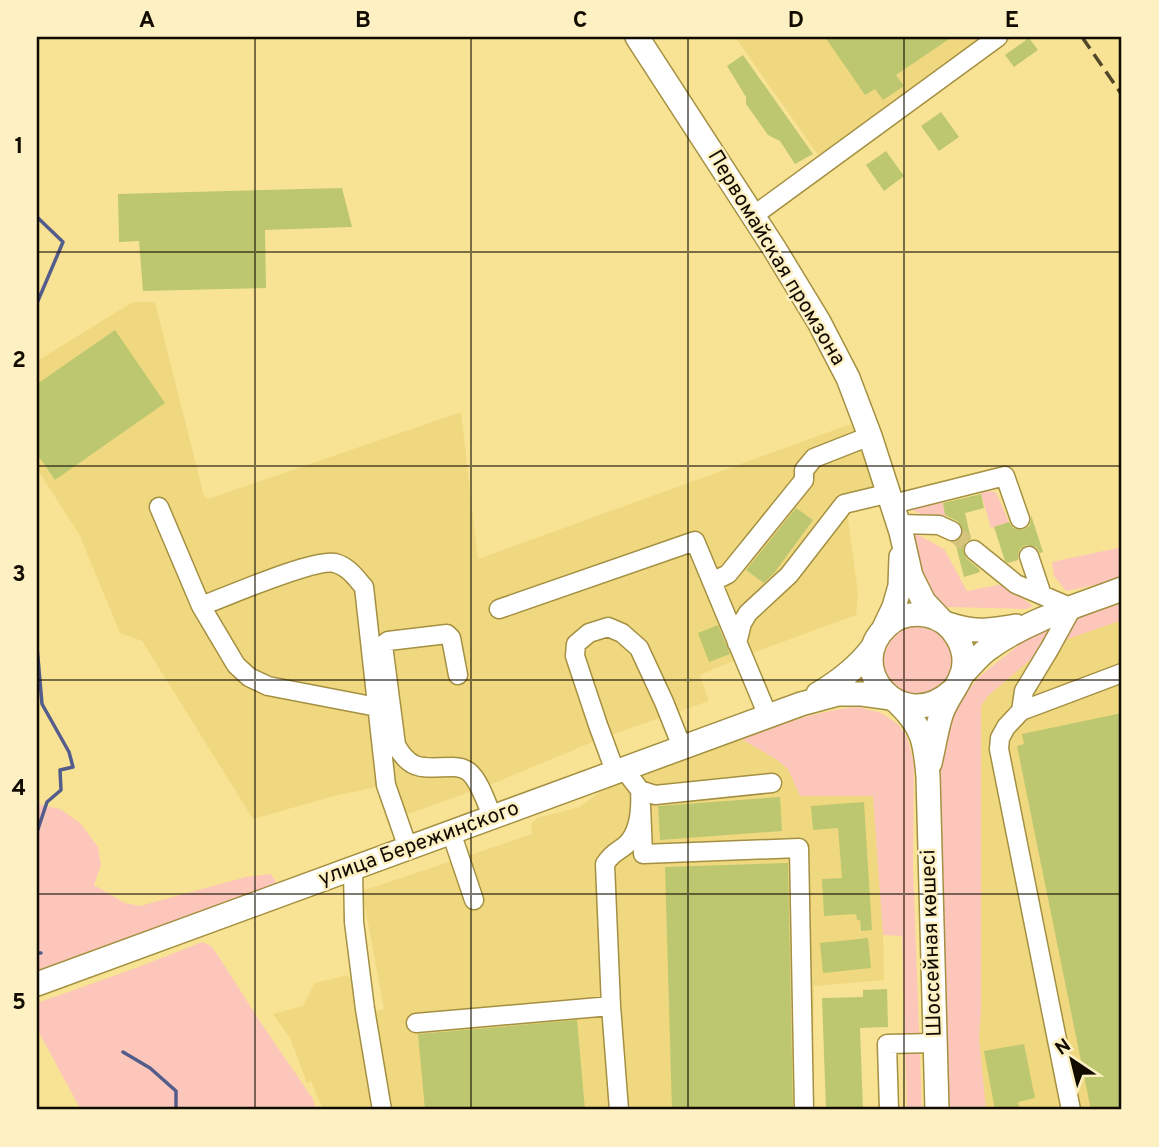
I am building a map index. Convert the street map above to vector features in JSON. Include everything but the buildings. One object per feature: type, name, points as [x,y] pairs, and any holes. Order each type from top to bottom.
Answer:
[{"type":"main road","name":"Первомайская промзона","points":[[637,37],[775,248],[819,322],[848,378],[896,513]]},
{"type":"main road","points":[[896,513],[911,576],[924,602],[957,635],[964,665],[941,713],[928,776]]},
{"type":"main road","points":[[896,513],[900,586],[894,607],[871,657],[874,677],[879,686],[912,717],[921,734],[928,776]]},
{"type":"main road","points":[[801,704],[838,694],[862,694],[916,707],[936,703],[986,650],[1033,623],[1122,589]]},
{"type":"main road","points":[[801,704],[848,675],[862,662],[879,637],[899,618],[907,615],[925,615],[964,630],[985,632],[1033,623]]},
{"type":"main road","name":"улица Бережинского","points":[[37,984],[801,704]]},
{"type":"main road","name":"Шоссейная көшесі","points":[[928,776],[937,1110]]},
{"type":"lane","points":[[753,216],[998,37]]},
{"type":"lane","points":[[712,582],[728,573],[803,480],[804,470],[814,458],[870,436]]},
{"type":"lane","points":[[896,513],[1005,476],[1020,519]]},
{"type":"lane","points":[[737,643],[742,623],[748,613],[789,575],[845,504],[896,513],[952,531]]},
{"type":"lane","points":[[159,507],[201,606],[236,665],[248,677],[268,687],[377,707]]},
{"type":"lane","points":[[499,609],[695,541],[768,716]]},
{"type":"lane","points":[[974,550],[1016,584],[1072,608],[1024,691],[1021,711]]},
{"type":"lane","points":[[1029,556],[1042,595]]},
{"type":"lane","points":[[201,606],[308,565],[333,562],[350,570],[364,587],[386,785],[408,848]]},
{"type":"lane","points":[[682,747],[639,648],[622,632],[608,627],[589,633],[576,644],[575,656],[601,735],[619,770],[640,798],[643,854],[799,848],[804,1110]]},
{"type":"lane","points":[[458,675],[451,638],[447,634],[388,640],[383,645],[396,745],[402,757],[415,766],[461,767],[471,773],[492,816]]},
{"type":"lane","points":[[1070,1110],[999,750],[1000,738],[1021,711],[1122,673]]},
{"type":"lane","points":[[640,798],[772,783]]},
{"type":"lane","points":[[619,1110],[605,864],[612,854],[628,843],[637,823],[640,798]]},
{"type":"lane","points":[[451,832],[474,900]]},
{"type":"lane","points":[[353,869],[354,922],[365,1009],[383,1110]]},
{"type":"lane","points":[[416,1023],[611,1006]]},
{"type":"lane","points":[[889,1110],[887,1044],[935,1043]]},
{"type":"shaded area","points":[[735,37],[1014,37],[828,169]]},
{"type":"shaded area","points":[[133,302],[155,302],[204,496],[208,499],[461,412],[478,559],[848,425],[855,425],[881,507],[847,511],[858,593],[856,615],[700,675],[709,701],[602,738],[492,784],[408,814],[404,810],[397,784],[334,796],[253,819],[142,641],[120,633],[79,534],[37,469],[37,361]]},
{"type":"shaded area","points":[[980,490],[996,492],[1009,522],[991,528]]},
{"type":"shaded area","points":[[942,500],[946,518],[926,516],[907,508]]},
{"type":"shaded area","points":[[915,533],[944,549],[967,591],[1003,584],[1033,606],[1026,609],[946,607],[928,597],[910,539]]},
{"type":"shaded area","points":[[1122,547],[1122,577],[1066,591],[1054,576],[1052,562]]},
{"type":"shaded area","points":[[1122,603],[1122,620],[1045,647],[988,696],[981,706],[979,1038],[986,1110],[947,1110],[939,771],[948,729],[962,697],[979,677],[1026,639],[1040,631]]},
{"type":"shaded area","points":[[1122,620],[1122,1110],[986,1110],[979,1038],[981,706],[988,696],[1045,646]]},
{"type":"shaded area","points":[[917,624],[934,631],[945,641],[951,653],[951,666],[947,678],[939,688],[927,694],[904,694],[885,678],[880,652],[895,633]]},
{"type":"shaded area","points":[[859,707],[881,713],[898,724],[907,737],[914,763],[913,869],[922,1110],[907,1110],[902,936],[883,935],[873,796],[800,796],[788,769],[740,738],[814,715]]},
{"type":"shaded area","points":[[740,738],[788,769],[800,796],[873,796],[884,980],[814,986],[813,1110],[323,1110],[311,1081],[307,1083],[290,1038],[273,1014],[303,1006],[315,983],[348,975],[368,1013],[384,1009],[362,891],[532,834],[531,824],[537,818],[579,807],[606,786]]},
{"type":"shaded area","points":[[37,804],[60,809],[80,823],[98,847],[101,865],[94,885],[125,903],[140,906],[246,877],[271,874],[277,884],[37,972]]},
{"type":"shaded area","points":[[202,942],[211,946],[219,957],[313,1099],[316,1110],[81,1110],[37,1029],[37,1003]]},
{"type":"waterway","points":[[37,217],[63,242],[37,303]]},
{"type":"waterway","points":[[37,647],[42,704],[69,752],[73,767],[60,770],[61,790],[47,802],[37,832]]},
{"type":"waterway","points":[[123,1052],[150,1068],[176,1091],[176,1110]]},
{"type":"tunnel","points":[[952,531],[974,550]]},
{"type":"railway","points":[[1082,37],[1122,95]]}]
